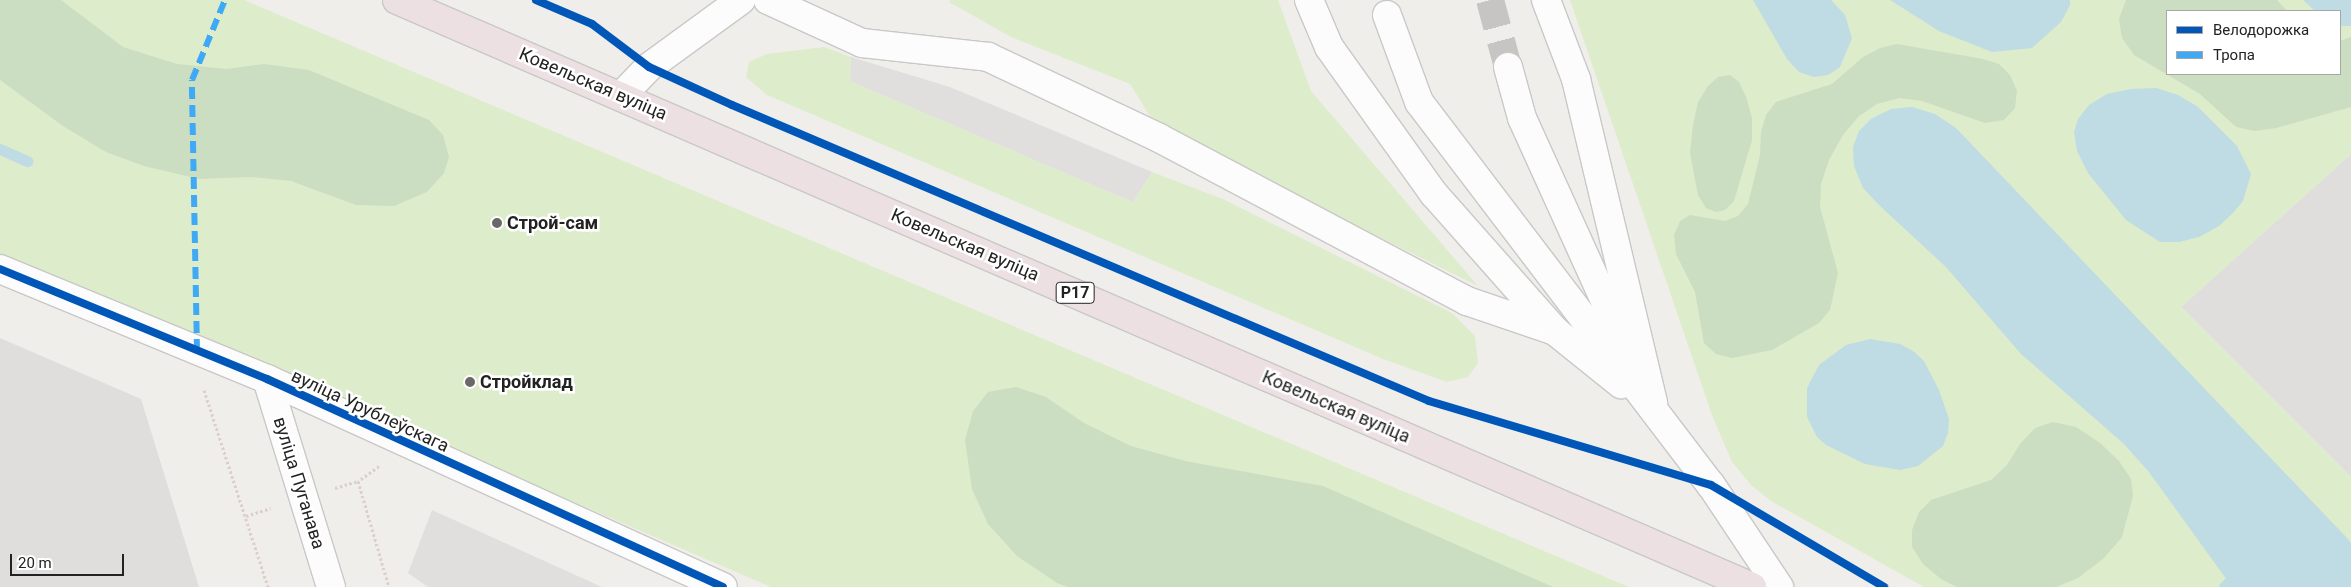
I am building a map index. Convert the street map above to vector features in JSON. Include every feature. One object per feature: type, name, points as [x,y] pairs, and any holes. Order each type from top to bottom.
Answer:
[{"type":"highway","name":"Ковельская вуліца","points":[[398,0],[1752,587]]},
{"type":"street","points":[[621,96],[649,67],[740,0]]},
{"type":"street","points":[[768,0],[862,43],[988,57],[1159,138],[1467,301],[1555,331]]},
{"type":"street","points":[[1308,0],[1329,47],[1434,194],[1555,331],[1655,412]]},
{"type":"street","points":[[1546,0],[1576,79],[1655,412]]},
{"type":"street","points":[[1387,15],[1419,102],[1711,485],[1779,587]]},
{"type":"street","points":[[1508,67],[1522,118],[1655,412]]},
{"type":"street","name":"вуліца Урублеўскага","points":[[0,269],[266,379],[393,439],[723,587]]},
{"type":"street","name":"вуліца Пуганава","points":[[266,379],[331,587]]},
{"type":"path","points":[[197,351],[204,388],[268,587]]},
{"type":"path","points":[[389,587],[358,481],[376,470],[393,439]]},
{"type":"shaded area","points":[[851,57],[950,87],[1152,172],[1133,202],[850,81]]},
{"type":"shaded area","points":[[2351,154],[2351,477],[2181,307]]},
{"type":"shaded area","points":[[0,338],[141,399],[199,587],[0,587]]},
{"type":"shaded area","points":[[432,510],[602,587],[428,587],[408,573]]},
{"type":"green space","points":[[0,0],[244,0],[1629,587],[771,587],[0,255]]},
{"type":"green space","points":[[0,0],[61,0],[123,47],[177,64],[226,69],[264,64],[309,70],[429,120],[443,135],[449,157],[444,173],[427,192],[394,206],[356,205],[291,181],[251,177],[199,179],[144,166],[106,152],[63,126],[0,80]]},
{"type":"green space","points":[[951,0],[1278,0],[1311,91],[1478,286],[1156,126],[1130,84],[1011,37],[949,2]]},
{"type":"green space","points":[[1570,0],[2351,0],[2351,154],[2181,307],[2351,477],[2351,587],[1924,587],[1771,501],[1751,485],[1732,462],[1713,418]]},
{"type":"green space","points":[[2126,0],[2277,0],[2286,10],[2166,10],[2166,74],[2134,55],[2122,38],[2119,19]]},
{"type":"green space","points":[[2351,37],[2351,107],[2276,128],[2255,131],[2236,127],[2200,94],[2168,75],[2341,75],[2341,41]]},
{"type":"green space","points":[[1897,44],[1983,59],[1999,64],[2010,75],[2017,91],[2015,108],[2004,120],[1985,123],[1922,101],[1900,98],[1877,104],[1859,116],[1843,135],[1829,160],[1821,184],[1820,207],[1838,273],[1830,310],[1819,323],[1772,350],[1732,358],[1716,354],[1704,343],[1695,292],[1676,254],[1674,235],[1680,221],[1690,215],[1725,221],[1738,216],[1748,204],[1760,155],[1761,132],[1766,115],[1776,102],[1832,84],[1863,57],[1880,48]]},
{"type":"green space","points":[[824,47],[851,57],[850,81],[1133,202],[1152,172],[1223,199],[1452,313],[1475,336],[1478,363],[1468,377],[1447,382],[1383,359],[767,95],[746,77],[749,62],[767,54]]},
{"type":"green space","points":[[1730,75],[1739,82],[1746,97],[1752,118],[1752,140],[1734,201],[1725,210],[1716,212],[1706,208],[1698,195],[1690,153],[1698,102],[1708,86],[1718,77]]},
{"type":"green space","points":[[1016,387],[1046,397],[1084,423],[1131,446],[1185,461],[1323,486],[1553,587],[1068,587],[1057,583],[1017,556],[988,524],[972,489],[965,440],[973,411],[988,392]]},
{"type":"green space","points":[[2053,422],[2076,427],[2100,443],[2119,461],[2131,479],[2133,496],[2122,537],[2104,558],[2078,578],[2056,587],[1957,587],[1941,579],[1923,564],[1912,547],[1912,530],[1919,512],[1931,500],[1991,480],[2007,465],[2020,444],[2035,428]]},
{"type":"water","points":[[1753,0],[1831,0],[1845,15],[1852,38],[1840,67],[1828,75],[1814,77],[1799,72],[1787,59]]},
{"type":"water","points":[[1890,0],[2070,0],[2070,5],[2061,22],[2032,48],[1992,52],[1939,31]]},
{"type":"water","points":[[2303,0],[2351,0],[2351,26],[2341,26],[2341,10],[2314,10]]},
{"type":"water","points":[[2156,88],[2178,95],[2198,107],[2237,146],[2251,174],[2243,201],[2233,213],[2219,226],[2199,237],[2179,242],[2160,242],[2126,220],[2088,173],[2077,151],[2074,132],[2078,119],[2089,105],[2107,94],[2131,89]]},
{"type":"water","points":[[1912,107],[1935,114],[1956,128],[2347,538],[2351,543],[2351,587],[2232,587],[2149,472],[2124,444],[2021,354],[1946,267],[1863,188],[1854,166],[1853,147],[1859,131],[1871,119],[1891,109]]},
{"type":"water","points":[[1870,339],[1900,344],[1913,351],[1924,361],[1939,390],[1949,419],[1948,433],[1943,446],[1918,466],[1900,470],[1865,464],[1826,445],[1817,437],[1807,417],[1807,388],[1819,365],[1846,345]]},
{"type":"waterway","points":[[0,149],[27,161]]},
{"type":"waterway","points":[[2224,587],[2228,583]]},
{"type":"tunnel","points":[[1490,0],[1508,67]]},
{"type":"marked path","points":[[197,351],[192,80],[225,0]]},
{"type":"cycle path","points":[[536,0],[592,24],[649,67],[732,105],[1429,401],[1711,485],[1884,587]]},
{"type":"cycle path","points":[[0,269],[267,379],[723,587]]},
{"type":"place","name":"Строй-сам","points":[[497,223]]},
{"type":"place","name":"Стройклад","points":[[470,382]]}]
